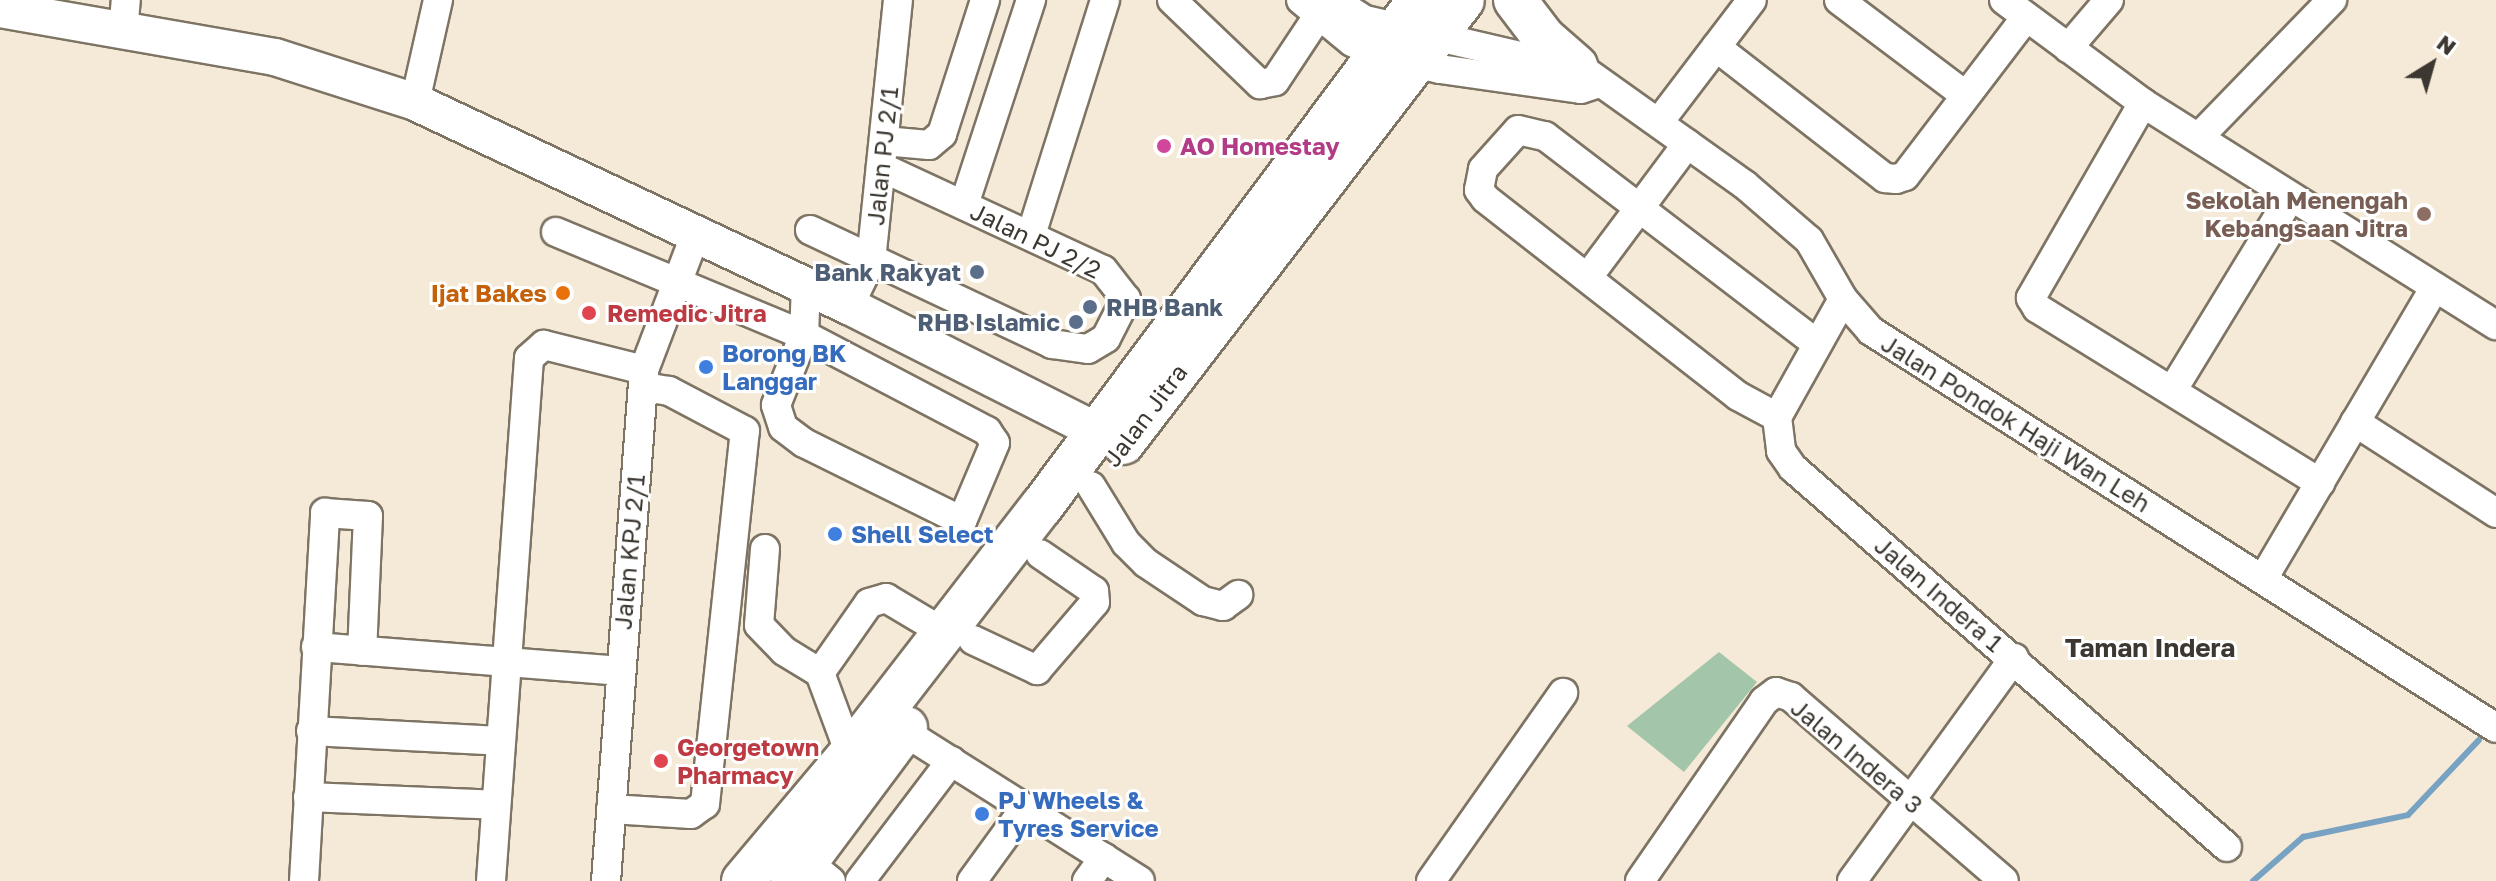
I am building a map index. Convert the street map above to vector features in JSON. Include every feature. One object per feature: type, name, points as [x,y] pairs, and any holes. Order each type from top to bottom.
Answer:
[{"type":"highway","name":"Jalan Jitra","points":[[810,856],[903,731],[958,636],[1098,432],[1408,37],[1463,0]]},
{"type":"highway","points":[[1525,5],[1586,75]]},
{"type":"highway","name":"Jalan Jitra","points":[[810,856],[850,754],[958,636],[1040,554],[1408,37]]},
{"type":"highway","points":[[743,881],[810,856]]},
{"type":"main road","points":[[0,9],[124,16],[275,57],[415,102],[849,306],[1098,432]]},
{"type":"street","points":[[415,102],[438,0]]},
{"type":"street","name":"Jalan PJ 2/1","points":[[849,306],[871,261],[898,0]]},
{"type":"street","points":[[882,154],[929,145],[942,134],[985,0]]},
{"type":"street","points":[[964,205],[1031,0]]},
{"type":"street","points":[[1031,235],[1105,0]]},
{"type":"street","points":[[1172,0],[1260,84],[1275,81],[1328,4],[1408,37]]},
{"type":"street","points":[[1659,122],[1752,0]]},
{"type":"street","points":[[1839,0],[1965,95]]},
{"type":"street","points":[[2068,48],[2109,0]]},
{"type":"street","points":[[2200,136],[2332,0]]},
{"type":"street","points":[[1716,47],[1885,178],[1905,176],[1965,95],[2015,8],[2143,103],[2200,136],[2290,198],[2434,289],[2496,325]]},
{"type":"street","name":"Jalan Pondok Haji Wan Leh","points":[[1408,37],[1586,75],[1659,122],[1809,240],[1843,299],[1871,331],[2487,723]]},
{"type":"street","points":[[2143,103],[2031,298],[2037,308],[2320,483]]},
{"type":"street","points":[[1817,344],[1531,130],[1509,136],[1483,169],[1479,190],[1485,198],[1738,396],[1777,417],[1843,299]]},
{"type":"street","points":[[1588,277],[1687,144]]},
{"type":"street","name":"Jalan PJ 2/2","points":[[871,261],[1052,344],[1077,350],[1096,345],[1124,311],[1123,291],[1087,261],[964,205],[882,154]]},
{"type":"street","points":[[2172,391],[2290,198]]},
{"type":"street","points":[[810,230],[871,261]]},
{"type":"street","points":[[556,232],[804,335],[993,436],[995,443],[962,521],[817,451],[783,427],[776,405],[804,335],[806,286]]},
{"type":"street","name":"Jalan KPJ 2/1","points":[[606,881],[644,378],[674,282],[696,233]]},
{"type":"street","points":[[2263,579],[2434,289]]},
{"type":"street","points":[[491,881],[529,358],[544,345],[644,378],[745,431],[705,804],[691,814],[611,809]]},
{"type":"street","name":"Jalan Indera 1","points":[[1777,417],[1781,451],[1793,468],[2227,847]]},
{"type":"street","points":[[2355,422],[2496,513]]},
{"type":"street","points":[[1091,486],[1126,543],[1146,563],[1203,601],[1223,606],[1238,595]]},
{"type":"street","points":[[304,881],[325,513],[368,516],[362,651]]},
{"type":"street","points":[[765,549],[759,625],[784,651],[820,673],[850,754]]},
{"type":"street","points":[[820,673],[877,598],[897,603],[958,636],[1037,670],[1095,602],[1094,591],[1040,554]]},
{"type":"street","points":[[316,647],[620,671]]},
{"type":"street","points":[[1852,881],[2014,658]]},
{"type":"street","name":"Jalan Indera 3","points":[[1640,881],[1764,701],[1776,692],[1791,697],[2004,881]]},
{"type":"street","points":[[1431,881],[1563,693]]},
{"type":"street","points":[[311,731],[500,741]]},
{"type":"street","points":[[903,731],[1140,881]]},
{"type":"street","points":[[860,881],[951,761]]},
{"type":"street","points":[[308,797],[495,805]]},
{"type":"street","points":[[972,881],[1025,808]]},
{"type":"street","points":[[1087,881],[1104,858]]},
{"type":"green space","points":[[1719,652],[1757,682],[1684,772],[1627,726]]},
{"type":"waterway","points":[[2253,881],[2303,837],[2408,815],[2479,740]]},
{"type":"place","name":"AO Homestay","points":[[1164,146]]},
{"type":"place","name":"Sekolah Menengah Kebangsaan Jitra","points":[[2424,214]]},
{"type":"place","name":"Bank Rakyat","points":[[977,272]]},
{"type":"place","name":"Ijat Bakes","points":[[563,293]]},
{"type":"place","name":"RHB Bank","points":[[1090,307]]},
{"type":"place","name":"Remedic Jitra","points":[[589,313]]},
{"type":"place","name":"RHB Islamic","points":[[1076,322]]},
{"type":"place","name":"Borong BK Langgar","points":[[706,367]]},
{"type":"place","name":"Shell Select","points":[[835,534]]},
{"type":"place","name":"Georgetown Pharmacy","points":[[661,761]]},
{"type":"place","name":"PJ Wheels & Tyres Service","points":[[982,814]]},
{"type":"district","name":"Taman Indera","points":[[2150,648]]}]
